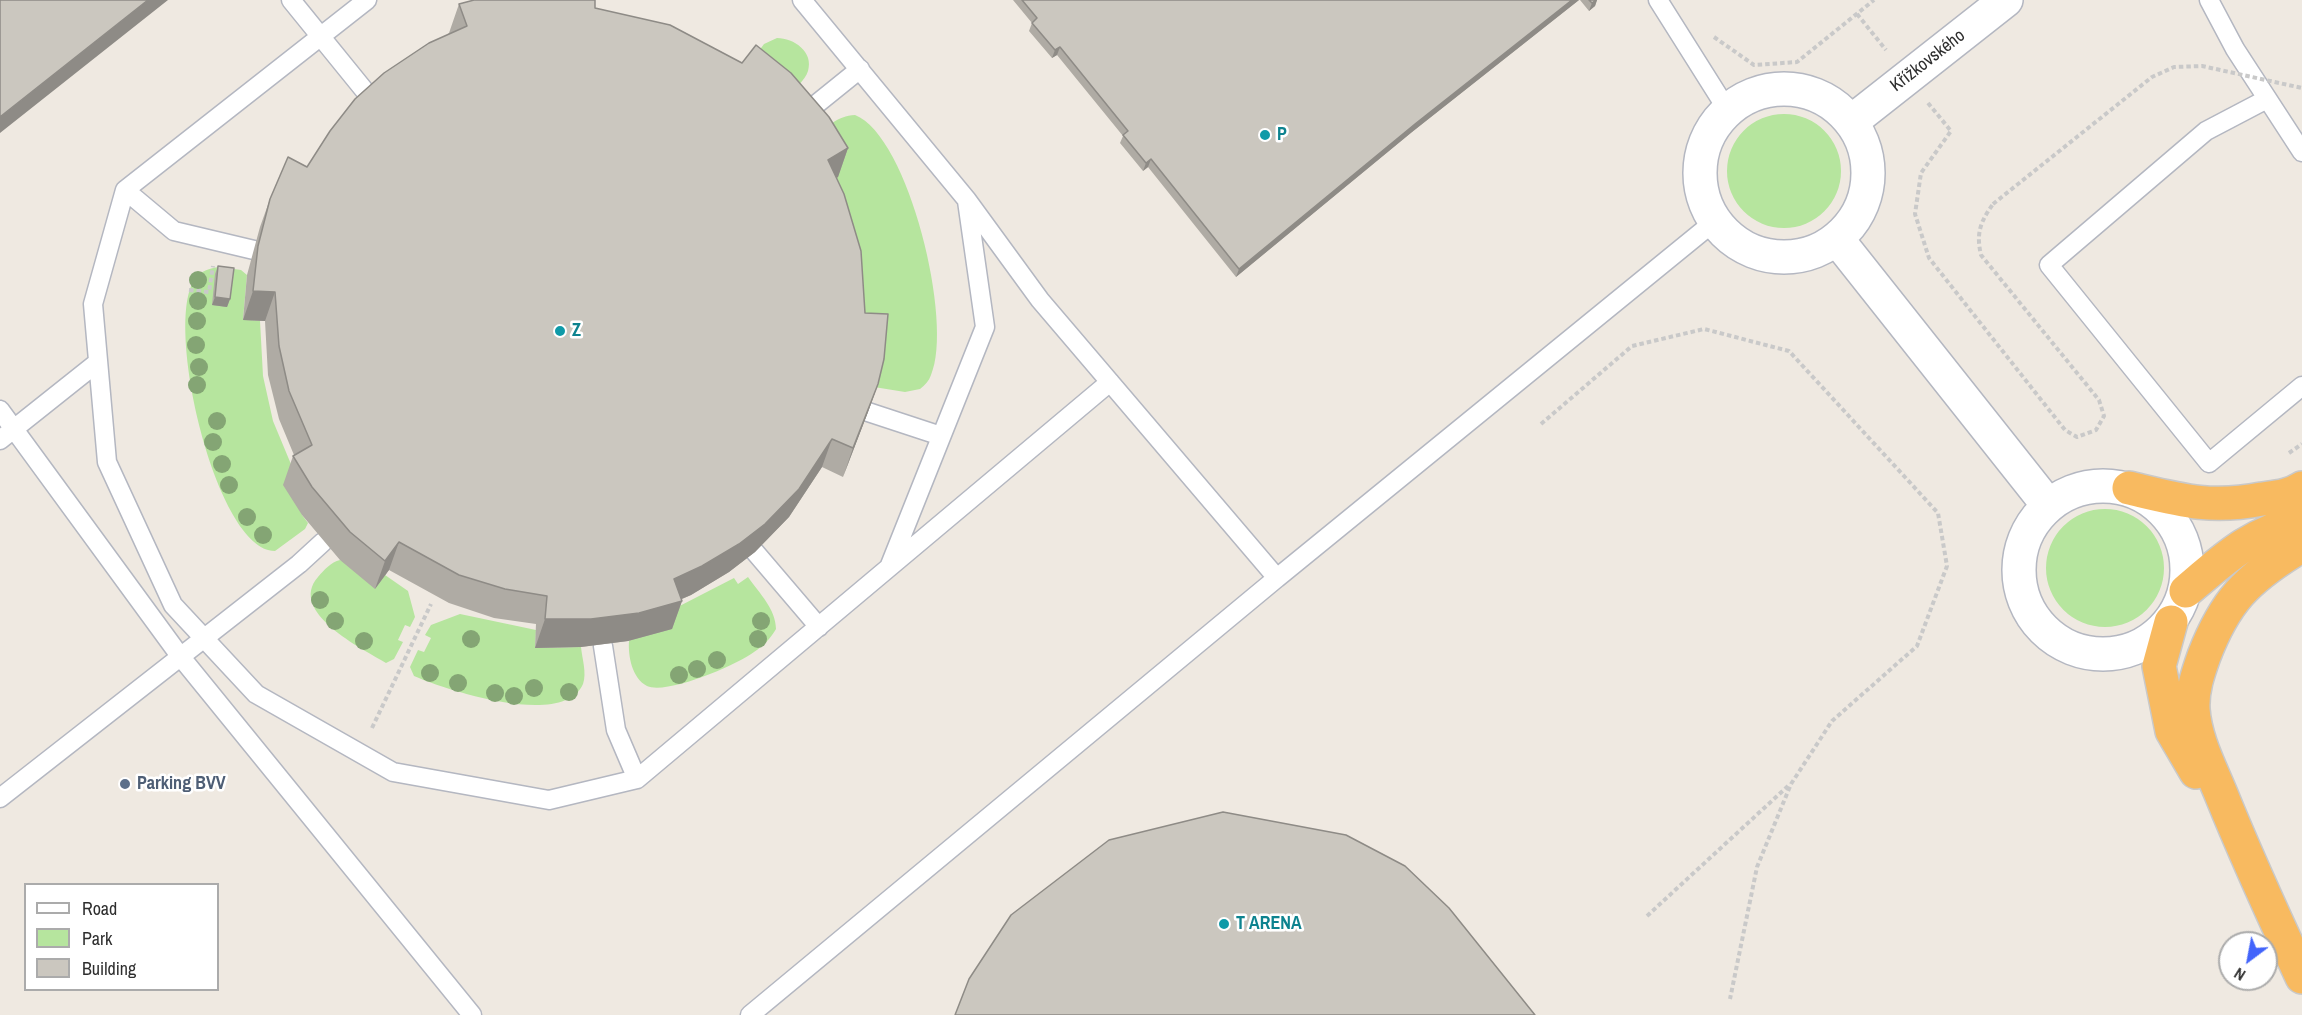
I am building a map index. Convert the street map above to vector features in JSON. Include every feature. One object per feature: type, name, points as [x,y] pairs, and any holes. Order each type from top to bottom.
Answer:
[{"type":"highway","points":[[2129,488],[2191,502],[2229,505],[2292,494],[2302,488]]},
{"type":"highway","points":[[2186,591],[2230,553],[2273,528],[2302,521]]},
{"type":"highway","points":[[2302,548],[2296,549],[2259,572],[2232,600],[2214,629],[2195,681],[2193,708],[2197,736],[2251,867],[2302,977]]},
{"type":"highway","points":[[2171,622],[2159,666],[2172,731],[2251,867]]},
{"type":"street","name":"Křížkovského","points":[[1851,122],[2006,0]]},
{"type":"street","points":[[1798,89],[1824,99],[1851,122],[1862,140],[1869,166],[1866,194],[1855,219],[1837,239],[1813,252],[1786,257],[1759,254],[1734,241],[1715,221],[1703,196],[1700,168],[1706,141],[1728,111],[1743,99],[1770,90],[1798,89]]},
{"type":"street","points":[[1837,239],[2048,505]]},
{"type":"street","points":[[2101,484],[2129,488],[2152,500],[2171,518],[2184,541],[2188,566],[2186,591],[2171,622],[2149,642],[2121,653],[2091,654],[2063,644],[2040,626],[2025,603],[2019,577],[2020,550],[2031,525],[2048,505],[2073,490],[2101,484]]},
{"type":"lane","points":[[291,0],[374,101]]},
{"type":"lane","points":[[367,0],[125,190],[93,304],[107,462],[173,605],[256,694],[393,772],[549,800],[637,779],[1110,382]]},
{"type":"lane","points":[[802,0],[967,200],[1040,300],[1277,578]]},
{"type":"lane","points":[[1658,0],[1728,111]]},
{"type":"lane","points":[[2209,0],[2235,49],[2302,152]]},
{"type":"lane","points":[[797,119],[860,69]]},
{"type":"lane","points":[[2267,99],[2206,131],[2049,266],[2209,463],[2302,386]]},
{"type":"lane","points":[[125,190],[174,231],[254,250]]},
{"type":"lane","points":[[889,568],[985,327],[967,200]]},
{"type":"lane","points":[[750,1015],[1277,578],[1715,221]]},
{"type":"lane","points":[[0,440],[98,362]]},
{"type":"lane","points":[[0,410],[180,656],[472,1015]]},
{"type":"lane","points":[[868,412],[941,436]]},
{"type":"lane","points":[[0,798],[299,564],[323,542]]},
{"type":"lane","points":[[755,552],[819,627]]},
{"type":"lane","points":[[603,646],[616,730],[637,779]]},
{"type":"path","points":[[1709,33],[1754,65],[1797,62],[1874,0]]},
{"type":"path","points":[[1857,14],[1951,131],[1921,173],[1915,214],[1929,258],[2065,430],[2078,437],[2096,430],[2104,416],[2098,400],[1980,255],[1977,237],[1982,219],[1994,204],[2152,77],[2174,67],[2202,66],[2302,88]]},
{"type":"path","points":[[189,290],[209,292],[216,242]]},
{"type":"path","points":[[1541,424],[1632,346],[1704,329],[1789,351],[1938,513],[1947,566],[1917,646],[1832,721],[1791,784],[1757,867],[1730,999]]},
{"type":"path","points":[[2289,453],[2302,444]]},
{"type":"path","points":[[359,753],[431,604]]},
{"type":"path","points":[[1647,916],[1791,784]]},
{"type":"green space","points":[[777,38],[790,40],[801,47],[809,64],[804,78],[786,97],[745,70],[764,44]]},
{"type":"green space","points":[[1784,114],[1806,118],[1824,131],[1837,149],[1841,171],[1837,193],[1824,211],[1806,224],[1784,228],[1762,224],[1744,211],[1731,193],[1727,171],[1731,149],[1744,131],[1762,118]]},
{"type":"green space","points":[[855,115],[875,130],[893,157],[909,193],[922,234],[931,276],[937,350],[930,377],[920,389],[905,392],[874,387],[855,341],[818,188],[838,176],[813,138],[837,120]]},
{"type":"green space","points":[[219,267],[241,270],[247,275],[243,319],[260,321],[263,376],[273,421],[293,469],[302,515],[308,523],[305,529],[275,551],[253,541],[233,515],[215,476],[201,431],[191,384],[186,340],[187,303],[197,276],[206,270]]},
{"type":"green space","points":[[2105,509],[2128,514],[2147,526],[2159,545],[2164,568],[2159,591],[2147,610],[2128,622],[2105,627],[2082,622],[2063,610],[2051,591],[2046,568],[2051,545],[2063,526],[2082,514]]},
{"type":"green space","points":[[340,560],[385,575],[408,591],[415,617],[410,627],[405,625],[398,640],[403,642],[394,659],[386,663],[361,649],[332,628],[320,616],[312,603],[311,590],[318,577],[331,564]]},
{"type":"green space","points":[[748,577],[766,602],[775,622],[776,629],[766,642],[745,658],[685,683],[657,688],[647,686],[638,678],[632,666],[629,641],[666,613],[734,578],[738,584]]},
{"type":"green space","points":[[460,614],[536,630],[535,648],[581,647],[583,684],[572,697],[553,704],[530,705],[477,697],[414,676],[410,667],[418,650],[424,652],[431,638],[425,635],[431,625]]},
{"type":"building","points":[[0,0],[148,0],[0,117]]},
{"type":"building","name":"Z","points":[[474,0],[595,0],[595,8],[670,25],[742,63],[756,45],[791,73],[829,117],[848,148],[828,160],[844,194],[861,251],[865,313],[888,314],[884,359],[878,384],[853,448],[832,439],[799,489],[765,524],[739,544],[702,566],[674,579],[682,601],[639,613],[591,619],[545,619],[547,596],[505,589],[459,575],[399,542],[385,561],[350,532],[312,487],[293,456],[312,445],[289,391],[279,346],[275,292],[253,291],[258,246],[270,199],[288,157],[307,167],[330,131],[355,99],[384,73],[429,43],[467,26],[459,4]]},
{"type":"building","name":"P","points":[[1022,0],[1572,0],[1415,124],[1239,269],[1151,159],[1146,163],[1123,135],[1128,131],[1060,47],[1055,50],[1032,23],[1037,18]]},
{"type":"building","points":[[218,266],[234,268],[230,299],[215,297]]},
{"type":"building","name":"T ARENA","points":[[1223,812],[1346,835],[1405,866],[1449,908],[1535,1015],[955,1015],[969,979],[1011,915],[1109,840]]},
{"type":"place","name":"P","points":[[1265,135]]},
{"type":"place","name":"Z","points":[[560,331]]},
{"type":"place","name":"Parking BVV","points":[[125,784]]},
{"type":"place","name":"T ARENA","points":[[1224,924]]}]
